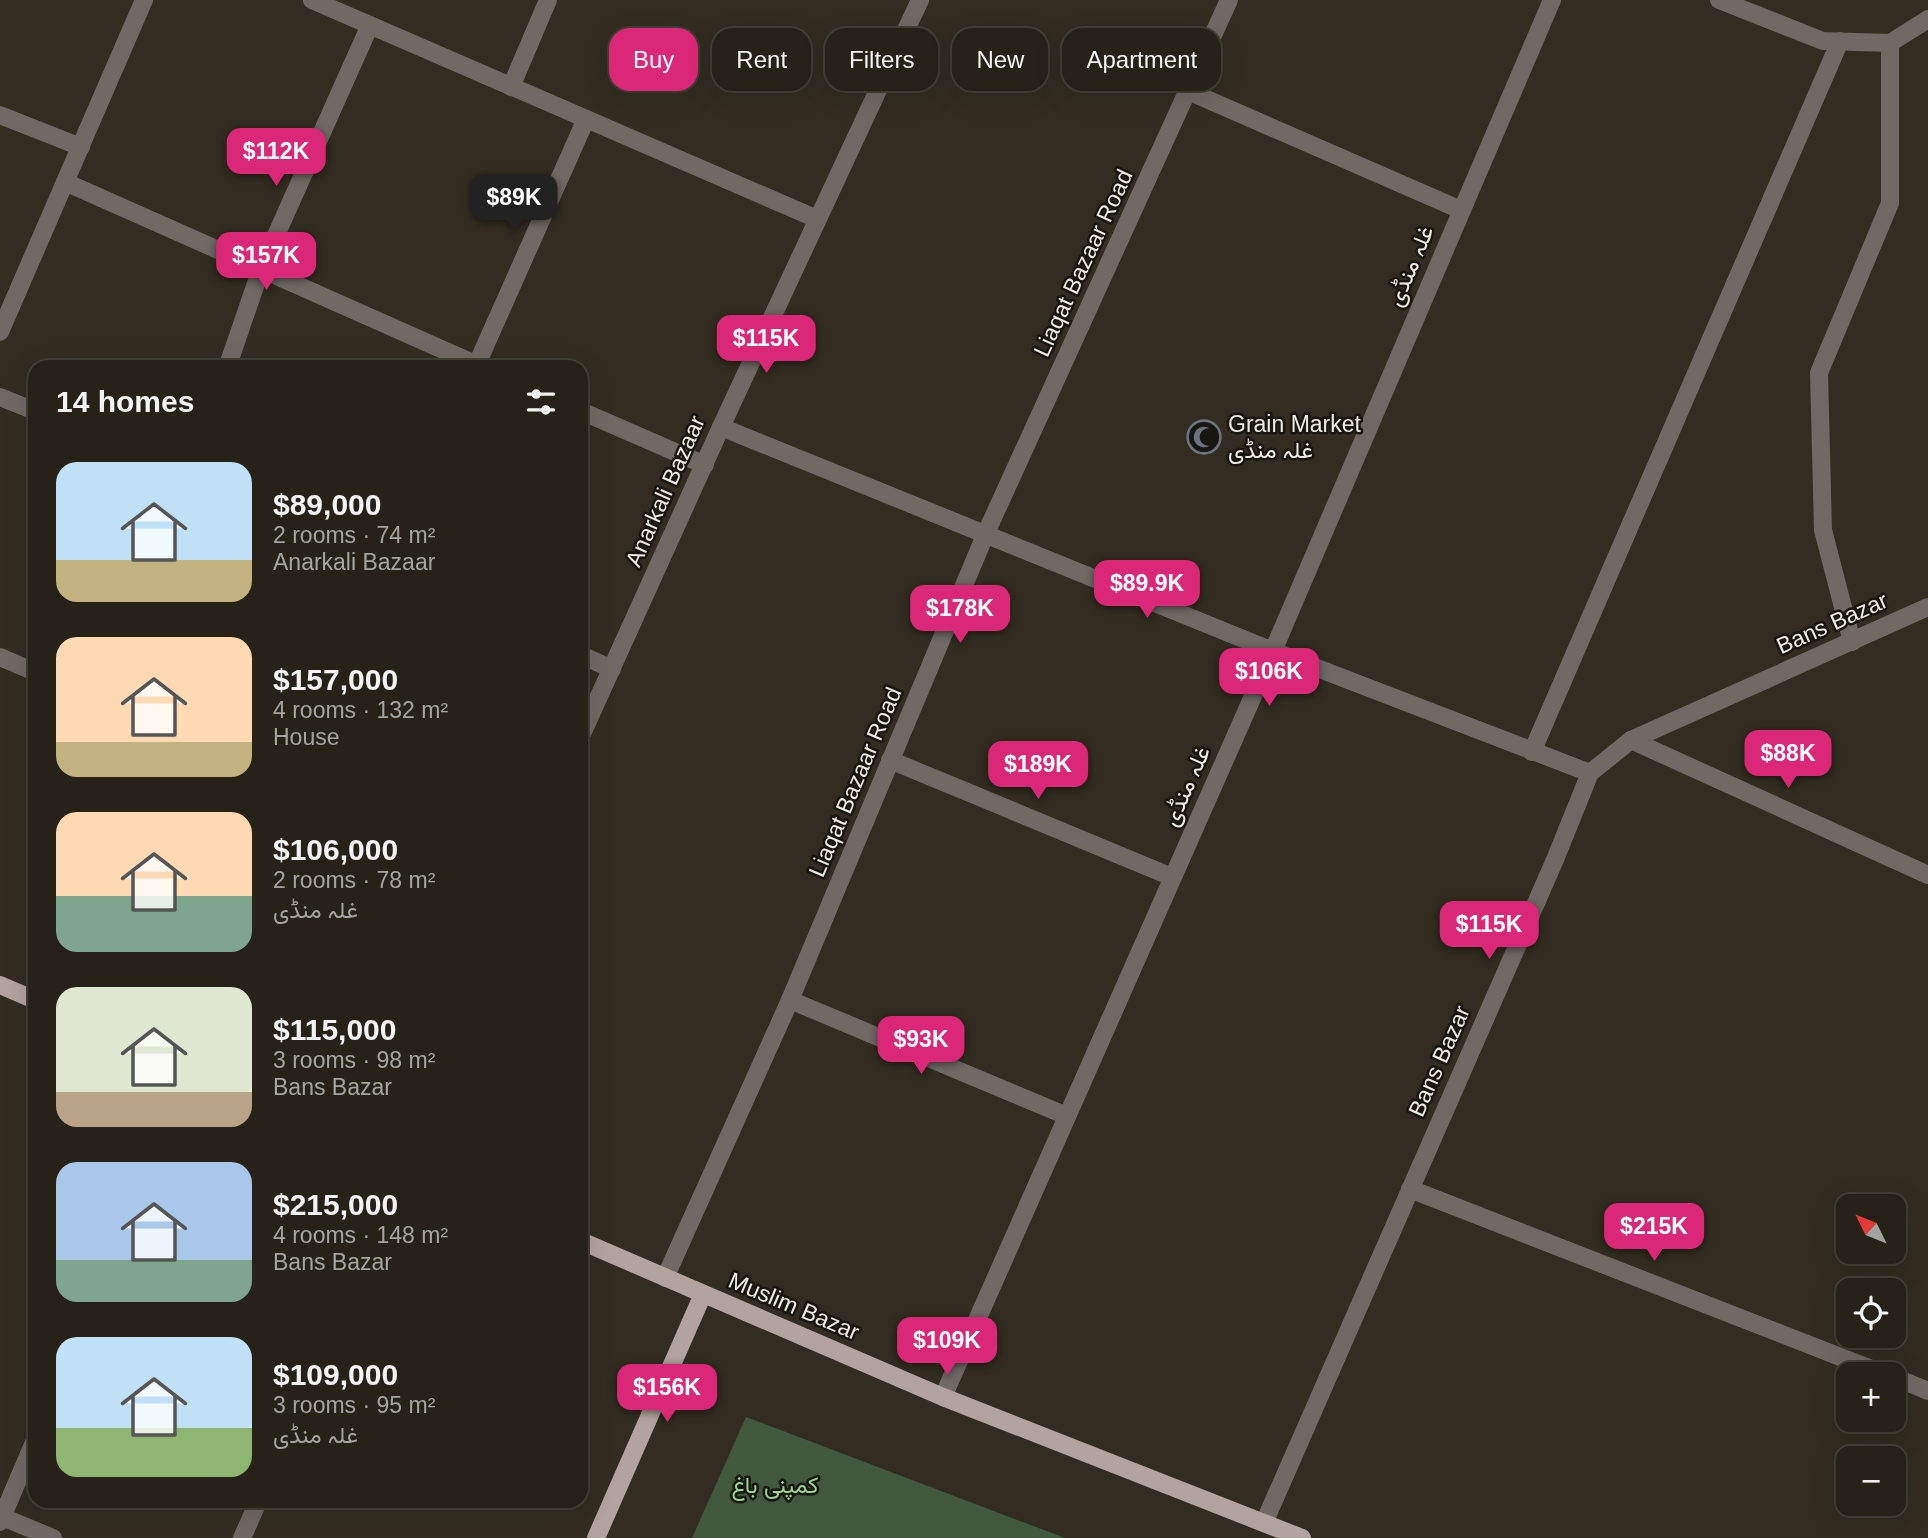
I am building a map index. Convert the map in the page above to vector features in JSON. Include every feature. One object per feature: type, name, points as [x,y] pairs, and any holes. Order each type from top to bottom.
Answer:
[{"type":"main road","points":[[0,985],[28,997]]},
{"type":"main road","name":"Muslim Bazar","points":[[588,1244],[943,1396],[1302,1538]]},
{"type":"main road","points":[[596,1538],[703,1294]]},
{"type":"street","points":[[0,332],[144,0]]},
{"type":"street","points":[[312,0],[817,219]]},
{"type":"street","points":[[511,87],[548,0]]},
{"type":"street","name":"Anarkali Bazaar","points":[[588,721],[721,427],[920,0]]},
{"type":"street","name":"Liaqat Bazaar Road","points":[[1216,28],[1229,0]]},
{"type":"street","name":"غلہ منڈی","points":[[943,1396],[1273,651],[1552,0]]},
{"type":"street","points":[[1719,0],[1823,41],[1890,43],[1928,19]]},
{"type":"street","points":[[230,360],[261,269],[370,25]]},
{"type":"street","points":[[1532,752],[1840,41]]},
{"type":"street","points":[[1852,642],[1823,530],[1819,373],[1890,203],[1890,43]]},
{"type":"street","points":[[1188,91],[1461,210]]},
{"type":"street","name":"Liaqat Bazaar Road","points":[[665,1278],[790,1000],[986,533],[1188,91]]},
{"type":"street","points":[[0,115],[81,147]]},
{"type":"street","points":[[483,360],[586,119]]},
{"type":"street","points":[[65,182],[466,360]]},
{"type":"street","points":[[0,397],[28,408]]},
{"type":"street","points":[[588,414],[705,465]]},
{"type":"street","points":[[721,427],[1273,651],[1590,773]]},
{"type":"street","name":"Bans Bazar","points":[[1264,1522],[1548,875],[1590,773],[1631,740],[1928,607]]},
{"type":"street","points":[[0,657],[28,669]]},
{"type":"street","points":[[588,658],[612,669]]},
{"type":"street","points":[[1631,740],[1928,875]]},
{"type":"street","points":[[890,760],[1172,877]]},
{"type":"street","points":[[790,1000],[1067,1116]]},
{"type":"street","points":[[1410,1189],[1853,1362]]},
{"type":"street","points":[[1906,1382],[1928,1391]]},
{"type":"street","points":[[28,1456],[1,1518],[53,1538]]},
{"type":"street","points":[[242,1538],[255,1508]]},
{"type":"green space","name":"کمپنی باغ","points":[[746,1417],[1065,1538],[692,1538]]},
{"type":"place","name":"Grain Market غلہ منڈی","points":[[1204,437]]}]
